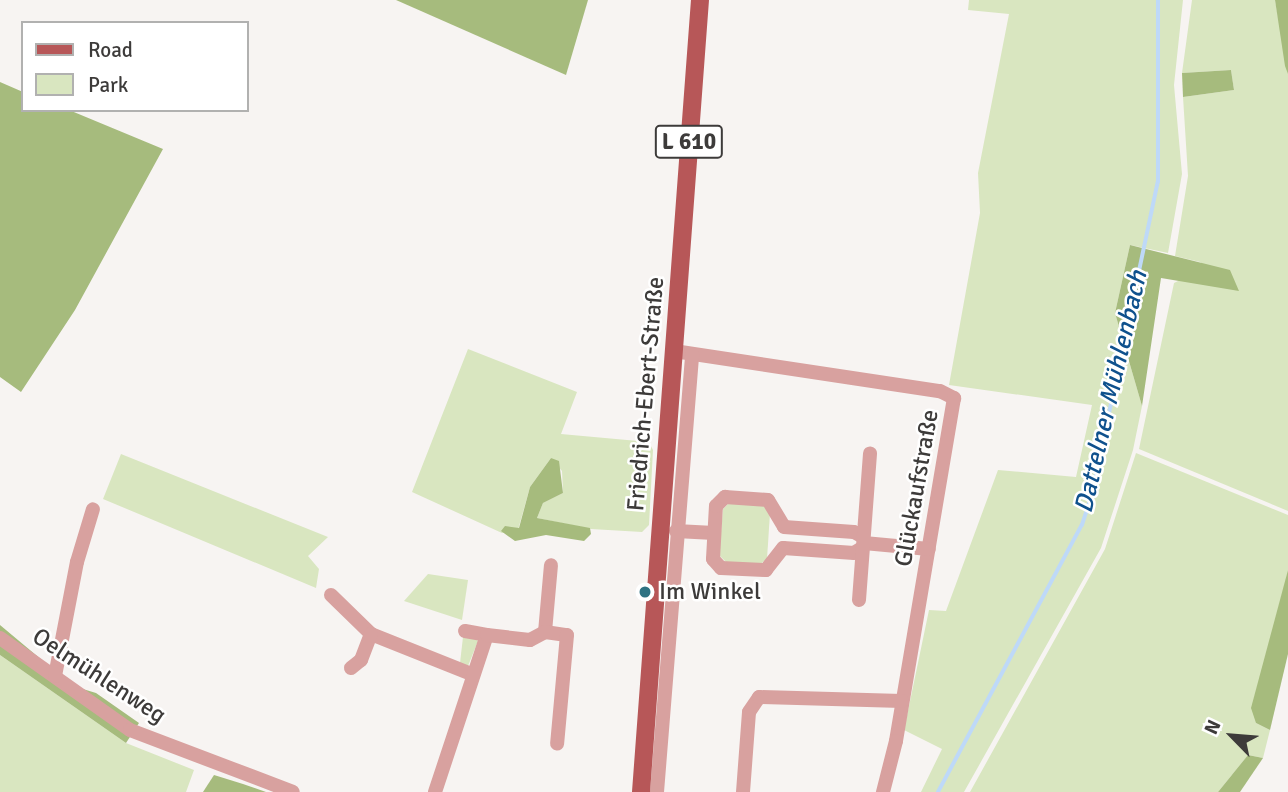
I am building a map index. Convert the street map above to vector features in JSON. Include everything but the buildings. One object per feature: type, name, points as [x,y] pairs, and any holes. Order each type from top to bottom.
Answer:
[{"type":"main road","name":"Friedrich-Ebert-Straße","points":[[641,792],[683,352],[700,0]]},
{"type":"street","name":"Friedrich-Ebert-Straße","points":[[657,792],[676,531],[683,352]]},
{"type":"street","name":"Glückaufstraße","points":[[683,352],[940,391],[954,398],[902,701],[883,792]]},
{"type":"street","points":[[859,600],[870,453]]},
{"type":"street","points":[[863,543],[854,553],[783,548],[775,552],[766,570],[721,568],[713,559],[716,506],[725,497],[772,502],[784,527],[854,532],[863,543],[929,549]]},
{"type":"street","points":[[55,676],[77,562],[93,509]]},
{"type":"street","points":[[676,531],[714,533]]},
{"type":"street","points":[[545,632],[551,565]]},
{"type":"street","points":[[331,595],[371,634],[471,674]]},
{"type":"street","points":[[465,631],[530,640],[545,632],[567,635],[557,744]]},
{"type":"street","points":[[351,668],[361,660],[371,634]]},
{"type":"street","points":[[435,792],[468,699],[471,674],[490,635]]},
{"type":"street","name":"Oelmühlenweg","points":[[0,638],[140,735],[293,792]]},
{"type":"street","points":[[743,792],[749,712],[759,697],[902,701]]},
{"type":"green space","points":[[396,0],[588,0],[566,75]]},
{"type":"green space","points":[[969,0],[1183,0],[1174,85],[1182,174],[1168,253],[1130,245],[1115,313],[1142,406],[1133,450],[1101,548],[964,792],[921,792],[942,749],[904,730],[929,610],[946,611],[998,470],[1076,477],[1092,405],[949,385],[980,213],[978,173],[1009,14],[968,10]]},
{"type":"green space","points":[[1192,0],[1275,0],[1288,74],[1288,511],[1139,449],[1174,283],[1182,279],[1238,290],[1200,262],[1175,256],[1188,176],[1183,97],[1234,90],[1231,70],[1182,73]]},
{"type":"green space","points":[[1275,0],[1288,0],[1288,74],[1285,66]]},
{"type":"green space","points":[[1231,70],[1234,90],[1183,97],[1182,73]]},
{"type":"green space","points":[[0,82],[21,91],[21,112],[74,112],[163,149],[75,310],[21,392],[0,377]]},
{"type":"green space","points":[[1130,245],[1230,270],[1239,291],[1161,278],[1142,406],[1115,313]]},
{"type":"green space","points":[[468,349],[577,392],[561,434],[649,442],[653,450],[649,525],[642,532],[591,529],[537,518],[543,503],[563,493],[562,471],[551,458],[530,487],[518,530],[502,533],[412,492]]},
{"type":"green space","points":[[1136,453],[1288,515],[1288,570],[1256,723],[1270,730],[1263,758],[1248,755],[1218,792],[970,792],[1105,549]]},
{"type":"green space","points":[[121,454],[328,537],[308,556],[319,569],[316,588],[103,499]]},
{"type":"green space","points":[[551,458],[559,461],[563,493],[543,503],[537,518],[590,528],[591,534],[584,541],[546,535],[515,541],[501,531],[505,526],[519,528],[530,487]]},
{"type":"green space","points":[[729,503],[765,506],[770,513],[767,559],[759,565],[726,562],[719,555],[723,509]]},
{"type":"green space","points":[[1288,570],[1288,654],[1270,730],[1256,723],[1251,708]]},
{"type":"green space","points":[[428,574],[468,580],[462,620],[404,601]]},
{"type":"green space","points":[[0,625],[73,686],[96,693],[139,723],[126,743],[0,655]]},
{"type":"green space","points":[[474,636],[478,641],[468,666],[460,663],[463,637]]},
{"type":"green space","points":[[0,655],[126,743],[194,770],[186,792],[0,792]]},
{"type":"green space","points":[[1248,755],[1263,758],[1240,792],[1218,792]]},
{"type":"green space","points":[[214,775],[243,784],[266,792],[203,792]]},
{"type":"waterway","name":"Dattelner Mühlenbach","points":[[938,792],[1082,525],[1092,494],[1158,182],[1158,0]]},
{"type":"place","name":"Im Winkel","points":[[645,592]]}]
